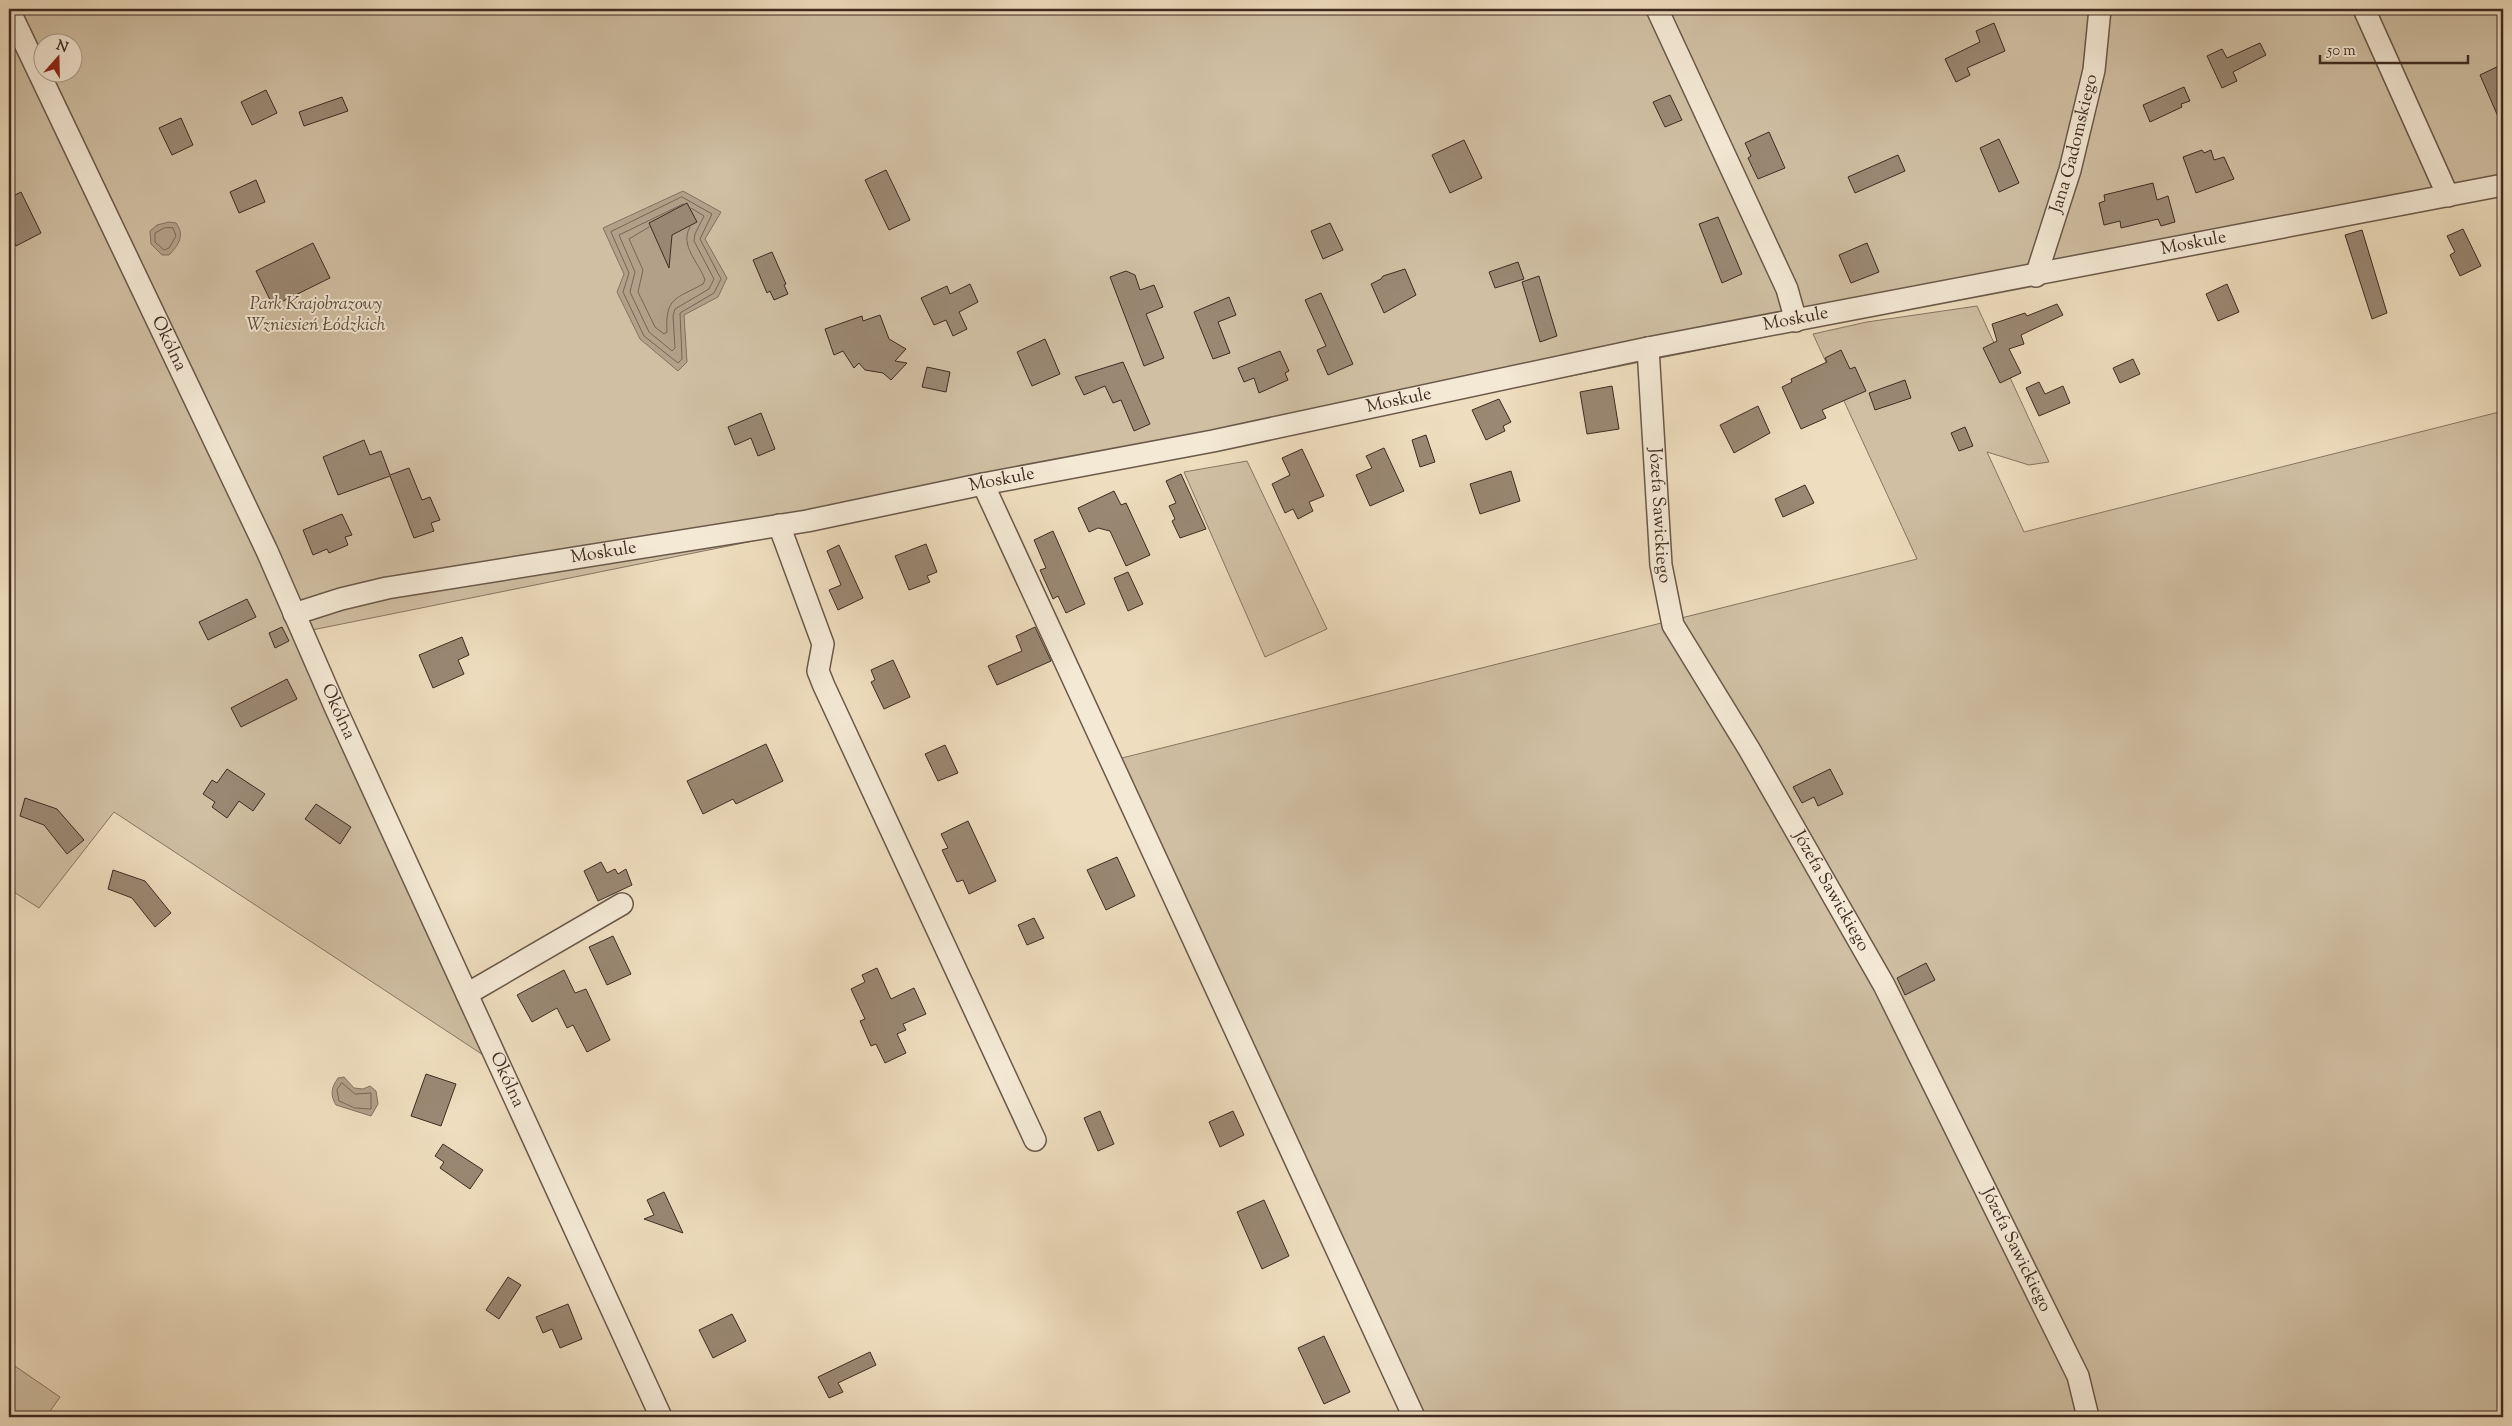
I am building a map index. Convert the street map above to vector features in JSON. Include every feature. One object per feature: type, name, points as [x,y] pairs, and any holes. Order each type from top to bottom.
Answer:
[{"type":"street","points":[[1657,9],[1787,289],[1796,321]]},
{"type":"street","name":"Jana Gadomskiego","points":[[2036,276],[2070,170],[2094,70],[2100,9]]},
{"type":"street","points":[[2364,9],[2448,196]]},
{"type":"street","name":"Okólna","points":[[9,10],[267,551],[340,718],[661,1417]]},
{"type":"street","name":"Moskule","points":[[294,614],[341,599],[387,588],[779,525],[1213,441],[1648,348],[2036,276],[2503,185]]},
{"type":"street","name":"Józefa Sawickiego","points":[[1648,348],[1661,565],[1673,625],[1749,749],[1884,985],[1952,1117],[2078,1376],[2088,1417]]},
{"type":"street","points":[[983,484],[1414,1417]]},
{"type":"street","points":[[779,525],[823,644],[818,671],[824,686],[1035,1140]]},
{"type":"street","points":[[468,994],[622,904]]},
{"type":"green space","name":"Park Krajobrazowy Wzniesień Łódzkich","points":[[9,9],[2503,9],[2503,188],[307,631],[509,1072],[114,812],[39,908],[9,889]]},
{"type":"green space","points":[[1977,306],[2049,462],[2029,465],[1987,452],[2024,532],[2503,411],[2503,1417],[1426,1417],[1243,1069],[1102,763],[1917,559],[1813,334],[1867,322]]},
{"type":"green space","points":[[1247,461],[1327,629],[1265,657],[1184,472]]},
{"type":"green space","points":[[9,1362],[60,1397],[46,1417],[9,1417]]},
{"type":"water","points":[[683,191],[721,212],[705,239],[727,278],[718,297],[684,315],[687,362],[678,371],[640,339],[617,292],[624,274],[603,228]]},
{"type":"water","points":[[169,222],[176,223],[179,227],[180,240],[169,255],[162,255],[151,244],[150,231],[157,225]]},
{"type":"water","points":[[344,1077],[354,1088],[363,1089],[370,1086],[376,1091],[378,1104],[371,1116],[336,1105],[332,1095],[333,1088],[338,1078]]},
{"type":"building","points":[[1994,23],[2005,51],[1967,68],[1970,75],[1956,82],[1945,59],[1980,42],[1976,31]]},
{"type":"building","points":[[2260,43],[2266,55],[2233,72],[2237,81],[2222,88],[2207,56],[2222,49],[2227,58]]},
{"type":"building","points":[[2503,64],[2503,128],[2480,75]]},
{"type":"building","points":[[2184,87],[2190,101],[2181,104],[2182,107],[2150,122],[2143,105]]},
{"type":"building","points":[[266,90],[277,113],[252,125],[241,102]]},
{"type":"building","points":[[1670,95],[1682,120],[1665,127],[1653,102]]},
{"type":"building","points":[[342,97],[348,111],[304,126],[299,112]]},
{"type":"building","points":[[181,118],[193,145],[172,155],[159,128]]},
{"type":"building","points":[[1769,132],[1785,168],[1758,179],[1748,158],[1751,156],[1745,143]]},
{"type":"building","points":[[1999,139],[2019,183],[1999,192],[1980,148]]},
{"type":"building","points":[[1464,140],[1482,178],[1450,193],[1432,155]]},
{"type":"building","points":[[2202,150],[2204,153],[2211,150],[2214,160],[2224,157],[2234,179],[2196,193],[2183,157]]},
{"type":"building","points":[[1898,155],[1905,171],[1855,193],[1848,177]]},
{"type":"building","points":[[886,170],[910,220],[889,230],[865,180]]},
{"type":"building","points":[[256,180],[265,202],[239,213],[230,192]]},
{"type":"building","points":[[2153,183],[2157,200],[2168,196],[2175,222],[2161,226],[2158,219],[2121,228],[2120,221],[2104,225],[2099,203],[2105,201],[2104,195]]},
{"type":"building","points":[[21,192],[41,233],[16,246],[9,232],[9,198]]},
{"type":"building","points":[[687,203],[697,222],[672,235],[669,268],[649,223]]},
{"type":"building","points":[[1718,217],[1742,274],[1722,283],[1699,224]]},
{"type":"building","points":[[1330,223],[1343,250],[1323,259],[1311,231]]},
{"type":"building","points":[[2463,229],[2481,266],[2460,276],[2450,255],[2455,252],[2447,236]]},
{"type":"building","points":[[2362,230],[2387,313],[2372,319],[2345,235]]},
{"type":"building","points":[[313,243],[330,278],[273,306],[256,271]]},
{"type":"building","points":[[1867,243],[1879,272],[1851,283],[1839,255]]},
{"type":"building","points":[[772,252],[786,284],[784,285],[788,294],[774,300],[770,291],[767,293],[753,260]]},
{"type":"building","points":[[1518,262],[1524,279],[1495,288],[1489,272]]},
{"type":"building","points":[[1405,269],[1416,295],[1384,313],[1371,284],[1383,276]]},
{"type":"building","points":[[1126,271],[1135,275],[1140,290],[1154,285],[1163,307],[1146,314],[1164,358],[1144,366],[1110,277]]},
{"type":"building","points":[[1539,276],[1557,336],[1540,342],[1522,282]]},
{"type":"building","points":[[970,284],[978,302],[959,312],[967,329],[953,336],[946,320],[934,325],[921,298],[947,286],[950,294]]},
{"type":"building","points":[[2227,284],[2239,312],[2218,321],[2206,294]]},
{"type":"building","points":[[1321,293],[1353,364],[1328,375],[1317,350],[1326,346],[1305,300]]},
{"type":"building","points":[[1229,297],[1236,315],[1218,322],[1230,353],[1213,359],[1194,312]]},
{"type":"building","points":[[2057,304],[2063,315],[2021,335],[2024,344],[2009,349],[2021,373],[2000,383],[1983,348],[1997,341],[1992,324],[2025,313],[2027,316]]},
{"type":"building","points":[[880,315],[889,339],[906,349],[895,361],[907,363],[891,380],[883,373],[865,370],[859,363],[854,368],[843,351],[834,355],[825,329],[862,316],[863,321]]},
{"type":"building","points":[[1045,339],[1060,374],[1032,386],[1017,352]]},
{"type":"building","points":[[1841,350],[1850,369],[1855,367],[1866,391],[1822,410],[1826,418],[1801,429],[1782,387],[1792,382],[1791,379],[1827,362],[1825,358]]},
{"type":"building","points":[[1280,351],[1289,371],[1285,373],[1288,380],[1259,393],[1254,378],[1244,382],[1238,368]]},
{"type":"building","points":[[2133,359],[2140,374],[2120,383],[2113,368]]},
{"type":"building","points":[[1123,362],[1150,424],[1134,431],[1121,400],[1113,403],[1105,386],[1084,395],[1075,377]]},
{"type":"building","points":[[927,367],[950,372],[946,392],[922,387]]},
{"type":"building","points":[[1905,380],[1911,398],[1875,410],[1869,393]]},
{"type":"building","points":[[2039,382],[2045,394],[2063,386],[2070,403],[2039,416],[2026,388]]},
{"type":"building","points":[[1612,386],[1619,429],[1587,434],[1580,392]]},
{"type":"building","points":[[1499,399],[1511,422],[1503,426],[1505,431],[1486,440],[1472,410]]},
{"type":"building","points":[[1758,406],[1770,433],[1734,453],[1720,425]]},
{"type":"building","points":[[761,413],[775,449],[758,456],[751,438],[735,445],[728,427]]},
{"type":"building","points":[[1965,427],[1973,446],[1959,451],[1951,433]]},
{"type":"building","points":[[1426,435],[1435,462],[1420,467],[1412,440]]},
{"type":"building","points":[[364,440],[370,455],[381,451],[390,475],[409,468],[422,500],[430,497],[440,520],[431,523],[434,531],[414,538],[390,476],[338,495],[323,457]]},
{"type":"building","points":[[1384,448],[1404,491],[1370,506],[1356,475],[1372,468],[1366,456]]},
{"type":"building","points":[[1302,449],[1324,496],[1309,502],[1313,511],[1298,519],[1293,509],[1285,513],[1272,484],[1290,475],[1282,458]]},
{"type":"building","points":[[1511,471],[1520,501],[1480,514],[1470,484]]},
{"type":"building","points":[[1181,474],[1206,529],[1180,538],[1172,521],[1175,519],[1169,506],[1176,503],[1166,481]]},
{"type":"building","points":[[1805,485],[1814,503],[1783,517],[1775,499]]},
{"type":"building","points":[[1114,491],[1121,505],[1126,503],[1150,555],[1126,566],[1110,531],[1098,528],[1089,532],[1078,508]]},
{"type":"building","points":[[342,514],[352,535],[345,537],[348,545],[329,553],[327,549],[313,555],[303,530]]},
{"type":"building","points":[[1053,531],[1085,604],[1066,613],[1058,596],[1053,599],[1040,570],[1046,568],[1034,540]]},
{"type":"building","points":[[926,544],[937,572],[927,576],[930,582],[909,590],[895,556]]},
{"type":"building","points":[[839,545],[863,598],[838,610],[829,590],[841,585],[827,551]]},
{"type":"building","points":[[1128,572],[1143,604],[1128,611],[1114,578]]},
{"type":"building","points":[[247,599],[256,617],[208,640],[199,622]]},
{"type":"building","points":[[282,627],[289,641],[275,648],[269,633]]},
{"type":"building","points":[[1035,627],[1051,661],[997,685],[988,666],[1022,651],[1016,636]]},
{"type":"building","points":[[462,637],[469,655],[458,660],[464,674],[433,688],[419,655]]},
{"type":"building","points":[[893,660],[910,697],[884,709],[871,682],[875,680],[871,670]]},
{"type":"building","points":[[287,679],[297,699],[241,727],[231,708]]},
{"type":"building","points":[[766,744],[783,781],[736,804],[733,799],[703,814],[687,781]]},
{"type":"building","points":[[945,745],[958,773],[938,781],[925,754]]},
{"type":"building","points":[[227,769],[265,794],[253,811],[239,801],[227,818],[212,807],[215,802],[203,794],[212,780],[217,783]]},
{"type":"building","points":[[1830,769],[1843,794],[1818,806],[1814,797],[1802,803],[1793,787]]},
{"type":"building","points":[[25,798],[57,809],[84,840],[67,854],[44,825],[20,816]]},
{"type":"building","points":[[316,804],[351,827],[340,844],[305,819]]},
{"type":"building","points":[[968,821],[996,881],[969,894],[963,880],[957,882],[942,850],[948,848],[941,834]]},
{"type":"building","points":[[1117,857],[1135,896],[1106,910],[1087,870]]},
{"type":"building","points":[[601,862],[607,873],[615,869],[618,874],[626,869],[632,885],[598,901],[584,871]]},
{"type":"building","points":[[113,870],[145,881],[171,913],[155,927],[132,898],[108,889]]},
{"type":"building","points":[[1034,918],[1044,938],[1027,945],[1018,925]]},
{"type":"building","points":[[613,936],[631,974],[607,985],[589,947]]},
{"type":"building","points":[[1926,963],[1935,980],[1905,995],[1897,978]]},
{"type":"building","points":[[877,968],[891,999],[914,988],[926,1014],[903,1024],[906,1030],[897,1034],[906,1053],[885,1063],[876,1044],[871,1046],[860,1021],[865,1019],[851,989],[865,982],[862,975]]},
{"type":"building","points":[[564,970],[575,993],[586,989],[610,1040],[587,1052],[573,1025],[567,1028],[557,1008],[532,1022],[517,995]]},
{"type":"building","points":[[426,1074],[456,1084],[441,1126],[411,1116]]},
{"type":"building","points":[[1100,1111],[1114,1144],[1098,1151],[1084,1118]]},
{"type":"building","points":[[1233,1111],[1244,1135],[1220,1147],[1209,1122]]},
{"type":"building","points":[[443,1144],[483,1170],[470,1189],[440,1168],[444,1162],[435,1156]]},
{"type":"building","points":[[664,1192],[683,1233],[644,1219],[654,1215],[647,1200]]},
{"type":"building","points":[[1264,1200],[1289,1256],[1262,1269],[1237,1212]]},
{"type":"building","points":[[508,1277],[521,1285],[499,1319],[486,1310]]},
{"type":"building","points":[[568,1304],[582,1339],[560,1348],[552,1329],[543,1333],[536,1317]]},
{"type":"building","points":[[732,1314],[746,1341],[713,1358],[699,1330]]},
{"type":"building","points":[[1324,1336],[1350,1392],[1324,1404],[1298,1348]]},
{"type":"building","points":[[870,1352],[876,1365],[838,1383],[843,1392],[829,1398],[818,1377]]}]
